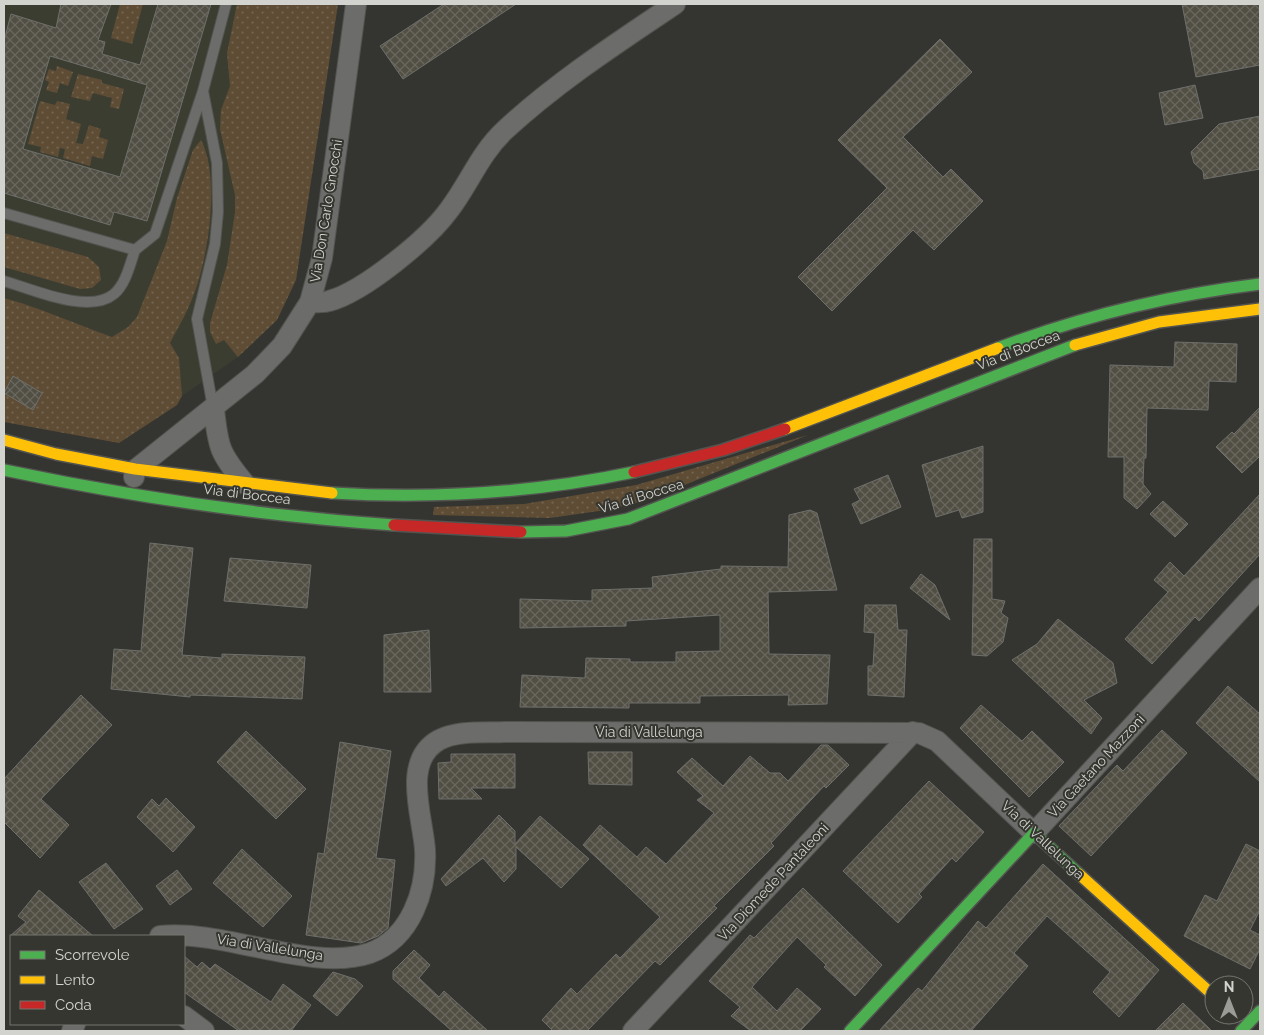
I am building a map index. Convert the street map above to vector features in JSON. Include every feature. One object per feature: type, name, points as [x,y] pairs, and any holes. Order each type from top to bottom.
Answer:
[{"type":"main road","name":"Via di Boccea","points":[[4,440],[65,457],[136,470],[326,493],[445,496],[543,488],[610,477],[704,455],[753,440],[1020,338],[1089,315],[1187,293],[1260,284]]},
{"type":"main road","name":"Via di Boccea","points":[[4,470],[49,481],[131,494],[349,522],[534,532],[578,529],[628,519],[666,506],[1079,343],[1159,322],[1260,309]]},
{"type":"main road","name":"Via di Vallelunga","points":[[1034,833],[1204,987]]},
{"type":"main road","name":"Via Gaetano Mazzoni","points":[[850,1031],[1034,833]]},
{"type":"main road","points":[[1244,1028],[1260,1011]]},
{"type":"street","name":"Via Don Carlo Gnocchi","points":[[136,470],[214,409],[274,356],[299,323],[310,302],[322,258],[361,4]]},
{"type":"street","points":[[310,302],[329,301],[395,263],[449,210],[482,156],[503,132],[577,71],[675,4]]},
{"type":"street","points":[[214,409],[219,448],[226,462],[245,484]]},
{"type":"street","points":[[131,494],[136,470]]},
{"type":"street","name":"Via Gaetano Mazzoni","points":[[1034,833],[1260,588]]},
{"type":"street","name":"Via di Vallelunga","points":[[185,936],[196,936],[324,957],[357,956],[369,953],[387,944],[405,927],[414,912],[423,879],[425,849],[417,789],[420,764],[432,745],[448,736],[506,732],[913,732],[924,734],[937,741],[1034,833]]},
{"type":"street","name":"Via Diomede Pantaleoni","points":[[633,1031],[913,732]]},
{"type":"street","points":[[185,1017],[204,1031]]},
{"type":"lane","points":[[4,280],[64,299],[82,302],[99,302],[114,294],[124,281],[135,250],[155,234],[203,90],[226,4]]},
{"type":"lane","points":[[203,90],[217,163],[218,212],[215,244],[197,319],[214,409]]},
{"type":"lane","points":[[4,213],[135,250]]},
{"type":"shaded area","points":[[4,4],[338,4],[296,280],[277,320],[238,357],[182,396],[177,405],[119,443],[4,422]]},
{"type":"shaded area","points":[[120,4],[143,4],[132,44],[111,38]]},
{"type":"shaded area","points":[[237,4],[338,4],[296,280],[277,320],[238,357],[224,340],[216,344],[210,332],[210,323],[227,265],[235,212],[235,195],[220,129],[221,110],[230,86],[227,53]]},
{"type":"shaded area","points":[[57,66],[73,72],[68,86],[60,83],[57,93],[46,90],[49,82],[45,80],[49,69],[56,71]]},
{"type":"shaded area","points":[[78,74],[102,80],[102,83],[124,89],[119,109],[110,107],[112,98],[93,93],[90,101],[71,97]]},
{"type":"shaded area","points":[[40,101],[55,105],[57,101],[70,104],[66,119],[81,124],[76,143],[83,144],[89,125],[101,129],[99,137],[108,140],[103,159],[92,156],[90,166],[63,158],[65,149],[60,148],[58,157],[40,152],[41,147],[28,144]]},
{"type":"shaded area","points":[[201,140],[207,155],[210,173],[210,215],[205,256],[195,291],[170,343],[179,358],[182,396],[177,405],[119,443],[4,422],[4,298],[45,311],[112,337],[128,327],[137,317],[167,241],[177,198],[193,150]]},
{"type":"shaded area","points":[[4,233],[88,257],[99,267],[101,280],[92,288],[80,289],[4,267]]},
{"type":"shaded area","points":[[808,435],[645,501],[606,510],[550,518],[433,515],[434,507],[524,504],[636,485]]},
{"type":"building","points":[[61,4],[111,4],[98,40],[105,42],[102,54],[140,65],[158,4],[211,4],[147,221],[114,212],[110,225],[4,193],[4,41],[11,14],[56,28]],"holes":[[[50,56],[147,85],[120,177],[23,149]]]},
{"type":"building","points":[[444,4],[516,4],[403,79],[380,46]]},
{"type":"building","points":[[1182,4],[1260,4],[1260,65],[1196,77]]},
{"type":"building","points":[[940,39],[972,72],[903,137],[943,177],[951,169],[983,201],[934,250],[913,230],[832,311],[798,277],[887,188],[838,140]]},
{"type":"building","points":[[1195,85],[1203,118],[1165,125],[1159,93]]},
{"type":"building","points":[[1260,116],[1260,169],[1204,179],[1203,171],[1194,163],[1191,152],[1219,124]]},
{"type":"building","points":[[1175,342],[1237,344],[1236,382],[1209,381],[1208,410],[1147,408],[1146,458],[1144,458],[1143,484],[1151,494],[1137,509],[1124,498],[1124,457],[1108,457],[1110,365],[1174,367]]},
{"type":"building","points":[[13,376],[42,393],[33,410],[4,393]]},
{"type":"building","points":[[1260,407],[1260,456],[1242,473],[1216,447],[1232,432],[1234,434]]},
{"type":"building","points":[[983,446],[983,512],[962,518],[959,510],[936,517],[922,465]]},
{"type":"building","points":[[888,475],[901,507],[861,524],[852,504],[860,500],[854,489]]},
{"type":"building","points":[[1260,494],[1260,554],[1199,621],[1195,617],[1152,664],[1125,639],[1168,592],[1154,580],[1170,562],[1184,576]]},
{"type":"building","points":[[1163,501],[1188,524],[1175,537],[1150,514]]},
{"type":"building","points":[[810,510],[817,513],[837,590],[768,592],[769,654],[830,655],[827,704],[788,705],[789,695],[700,696],[700,703],[629,703],[629,708],[520,707],[522,675],[585,678],[586,658],[630,659],[630,662],[676,662],[676,652],[720,651],[720,615],[626,621],[626,626],[520,628],[520,599],[592,601],[592,590],[653,588],[652,577],[721,569],[721,566],[788,567],[789,515]]},
{"type":"building","points":[[974,539],[992,539],[992,599],[1005,601],[1001,613],[1008,618],[1003,642],[987,656],[972,655]]},
{"type":"building","points":[[150,543],[193,548],[182,655],[222,658],[222,654],[305,657],[302,699],[190,695],[190,697],[111,689],[114,649],[141,651]]},
{"type":"building","points":[[230,558],[311,565],[307,608],[224,601]]},
{"type":"building","points":[[921,574],[935,585],[950,620],[910,588]]},
{"type":"building","points":[[865,605],[896,605],[898,630],[907,630],[904,697],[868,695],[868,666],[873,666],[875,633],[864,632]]},
{"type":"building","points":[[1058,619],[1113,663],[1117,683],[1084,700],[1102,718],[1091,734],[1012,660],[1037,644]]},
{"type":"building","points":[[429,630],[431,692],[384,692],[384,635]]},
{"type":"building","points":[[1228,686],[1260,714],[1260,782],[1196,723]]},
{"type":"building","points":[[81,695],[112,725],[41,799],[69,825],[40,858],[4,822],[4,779]]},
{"type":"building","points":[[981,705],[1022,741],[1032,731],[1064,762],[1029,797],[960,728]]},
{"type":"building","points":[[1162,730],[1187,753],[1091,856],[1059,826],[1117,765],[1123,771]]},
{"type":"building","points":[[246,731],[306,789],[276,819],[217,762]]},
{"type":"building","points":[[340,742],[391,751],[376,858],[395,860],[388,928],[378,936],[361,943],[306,935],[318,853],[324,854]]},
{"type":"building","points":[[821,745],[828,745],[849,765],[826,788],[824,786],[771,843],[774,846],[714,906],[717,908],[660,965],[655,961],[587,1031],[553,1031],[542,1020],[571,988],[577,994],[616,954],[620,958],[660,917],[583,845],[600,825],[637,857],[646,847],[666,864],[714,813],[697,800],[703,796],[677,772],[692,758],[723,786],[750,756],[770,773],[780,773],[788,781]]},
{"type":"building","points":[[588,752],[632,752],[632,785],[589,784]]},
{"type":"building","points":[[451,754],[515,754],[515,788],[471,788],[482,799],[439,799],[438,763],[451,762]]},
{"type":"building","points":[[929,781],[984,832],[956,862],[952,858],[919,894],[922,897],[898,923],[843,871]]},
{"type":"building","points":[[166,798],[195,827],[173,852],[137,817],[152,799],[159,806]]},
{"type":"building","points":[[499,815],[515,831],[515,844],[540,816],[589,859],[561,888],[516,847],[516,869],[504,882],[483,858],[446,886],[441,879]]},
{"type":"building","points":[[1246,844],[1260,851],[1260,910],[1250,930],[1260,935],[1260,949],[1250,969],[1184,936],[1205,895],[1217,901]]},
{"type":"building","points":[[242,849],[292,896],[263,927],[213,883]]},
{"type":"building","points":[[106,863],[143,909],[114,929],[79,882]]},
{"type":"building","points":[[1043,864],[1159,970],[1119,1017],[1093,992],[1110,972],[1047,916],[1014,953],[1028,966],[971,1031],[879,1031],[918,988],[922,991],[978,921],[986,928]]},
{"type":"building","points":[[177,870],[192,889],[170,905],[156,886]]},
{"type":"building","points":[[803,888],[882,965],[855,996],[824,967],[826,965],[797,937],[752,987],[777,1011],[797,988],[821,1009],[800,1031],[751,1031],[731,1016],[740,1007],[709,981],[750,935],[754,938]]},
{"type":"building","points":[[39,890],[92,935],[11,935],[26,922],[18,916]]},
{"type":"building","points":[[414,950],[430,965],[419,978],[439,997],[444,991],[488,1031],[452,1031],[393,979],[393,971]]},
{"type":"building","points":[[185,957],[197,967],[202,962],[210,969],[215,964],[271,1002],[283,984],[311,1005],[291,1031],[239,1031],[185,993]]},
{"type":"building","points":[[333,972],[355,979],[363,986],[337,1016],[313,996]]},
{"type":"building","points":[[1183,1003],[1212,1031],[1155,1031]]},
{"type":"traffic: fast","points":[[998,348],[1062,326],[1127,308],[1193,294],[1260,284]]},
{"type":"traffic: fast","points":[[521,532],[566,531],[628,519],[1075,345]]},
{"type":"traffic: fast","points":[[4,470],[101,489],[247,511],[394,525]]},
{"type":"traffic: fast","points":[[332,493],[370,495],[483,493],[559,485],[634,472]]},
{"type":"traffic: fast","points":[[850,1031],[1034,833],[1079,874]]},
{"type":"traffic: fast","points":[[1241,1031],[1260,1011]]},
{"type":"traffic: slow","points":[[1075,345],[1159,322],[1260,309]]},
{"type":"traffic: slow","points":[[785,429],[998,348]]},
{"type":"traffic: slow","points":[[4,440],[56,454],[135,469],[332,493]]},
{"type":"traffic: slow","points":[[1079,874],[1204,987]]},
{"type":"traffic: jam","points":[[634,472],[723,450],[785,429]]},
{"type":"traffic: jam","points":[[394,525],[521,532]]}]
